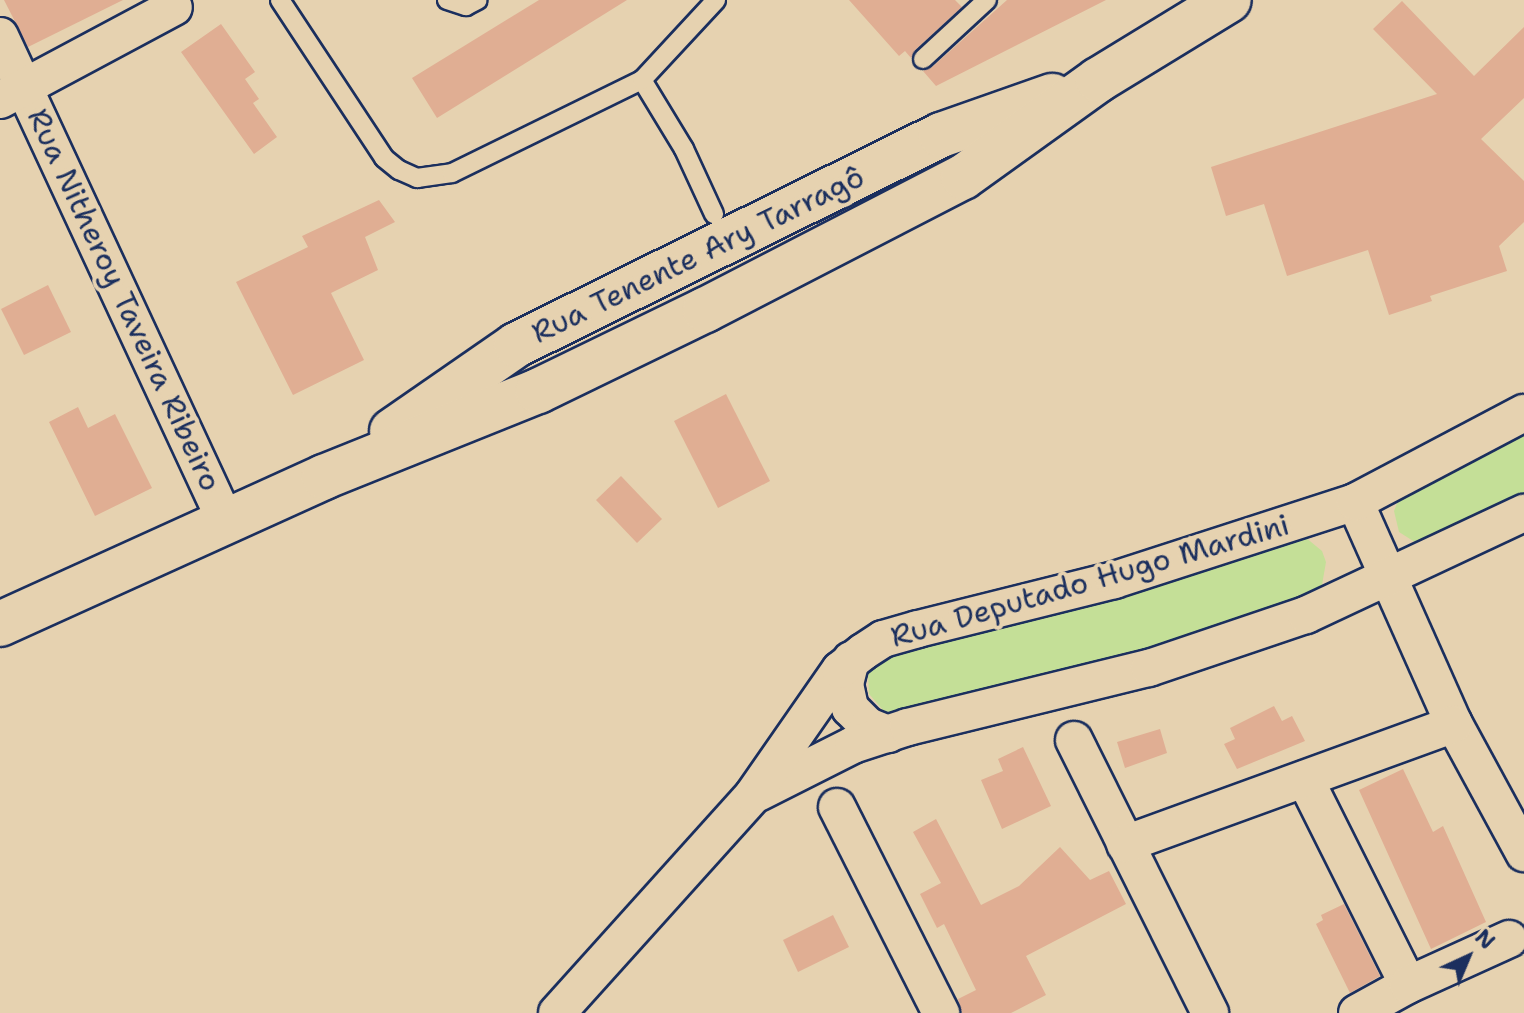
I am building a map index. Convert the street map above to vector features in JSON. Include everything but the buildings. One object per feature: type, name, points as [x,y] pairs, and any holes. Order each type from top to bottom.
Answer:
[{"type":"main road","name":"Rua Tenente Ary Tarragô","points":[[0,624],[324,477],[538,391],[949,185],[1098,80],[1229,0]]},
{"type":"street","points":[[12,93],[174,7]]},
{"type":"street","name":"Rua Nitheroy Taveira Ribeiro","points":[[0,36],[12,93],[226,522]]},
{"type":"street","name":"Rua Deputado Hugo Mardini","points":[[557,1013],[753,795],[851,660],[883,639],[1114,580],[1355,502],[1524,413]]},
{"type":"street","points":[[1355,502],[1454,724],[1524,853]]},
{"type":"street","name":"Rua Deputado Hugo Mardini","points":[[753,795],[853,745],[1149,668],[1306,615],[1524,513]]},
{"type":"street","points":[[851,660],[845,684],[850,708],[868,726],[888,734]]},
{"type":"street","points":[[1125,844],[1454,724]]},
{"type":"street","points":[[1074,740],[1210,1013]]},
{"type":"street","points":[[1305,779],[1408,985]]},
{"type":"street","points":[[837,807],[941,1013]]},
{"type":"street","points":[[1357,1013],[1408,985],[1509,939]]},
{"type":"lane","points":[[280,0],[384,158],[399,170],[417,178],[452,173],[642,80],[716,0]]},
{"type":"lane","points":[[447,0],[466,6],[478,0]]},
{"type":"lane","points":[[923,59],[987,0]]},
{"type":"lane","points":[[642,80],[684,149],[714,214]]},
{"type":"green space","points":[[1524,432],[1524,503],[1418,544],[1399,532],[1394,511],[1401,493]]},
{"type":"green space","points":[[1305,537],[1322,551],[1326,562],[1322,585],[1314,594],[1153,652],[893,714],[883,710],[869,694],[868,671],[875,660]]}]
